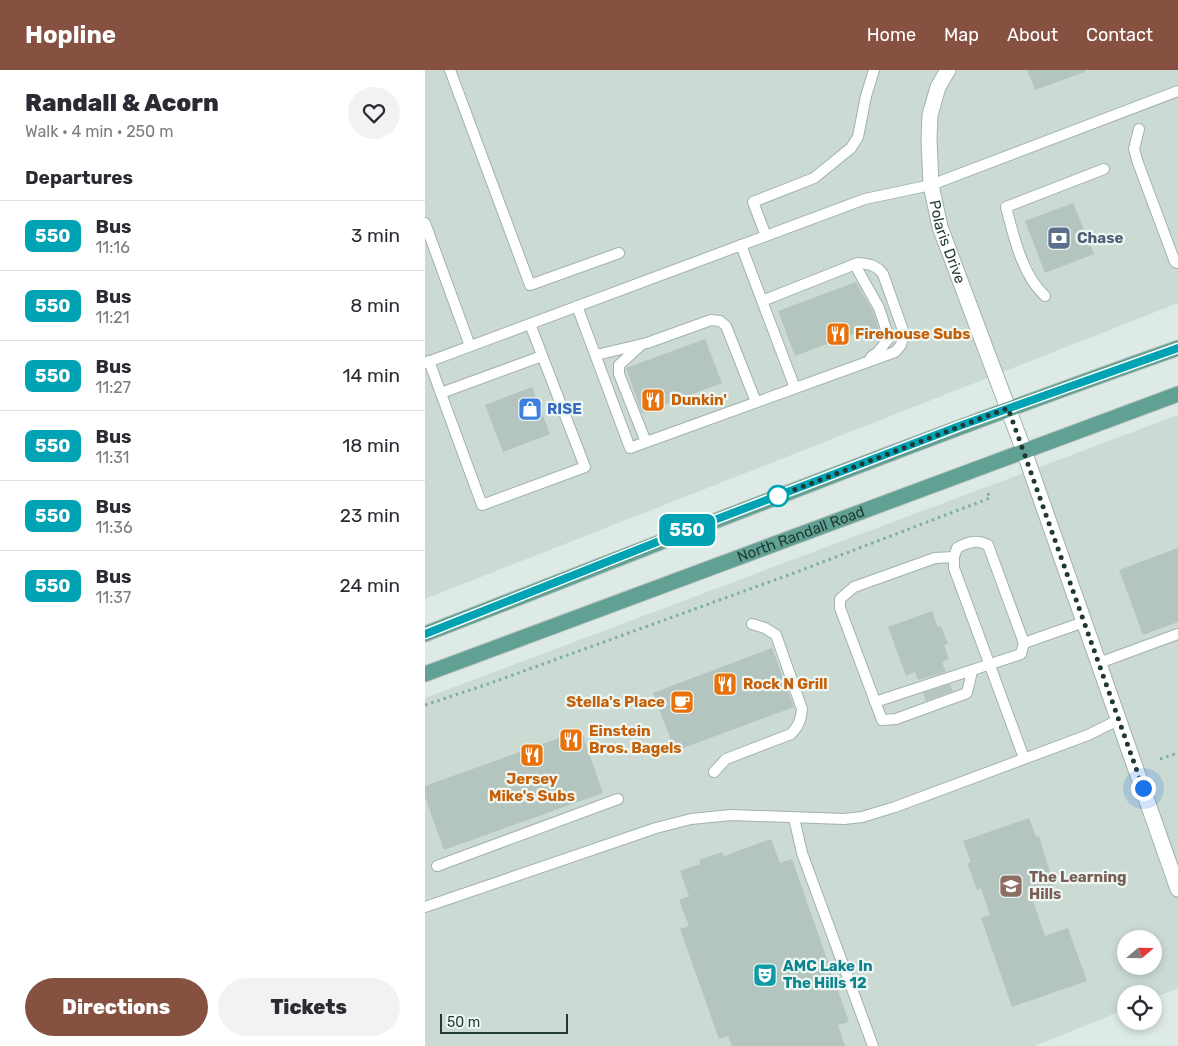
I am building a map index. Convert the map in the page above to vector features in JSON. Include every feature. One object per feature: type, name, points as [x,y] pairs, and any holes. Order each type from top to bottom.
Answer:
[{"type":"main road","points":[[425,634],[657,542],[1008,408],[1178,348]]},
{"type":"main road","name":"North Randall Road","points":[[425,674],[1178,394]]},
{"type":"street","name":"Polaris Drive","points":[[948,70],[938,87],[930,115],[931,185],[940,227],[1024,451],[1178,888]]},
{"type":"lane","points":[[450,70],[530,285],[619,253]]},
{"type":"lane","points":[[766,236],[753,202],[815,178],[851,148],[858,137],[865,96],[874,70]]},
{"type":"lane","points":[[530,324],[585,467],[482,505],[441,394],[427,362],[865,199],[931,185],[1178,91]]},
{"type":"lane","points":[[1139,129],[1134,149],[1138,163],[1175,262],[1178,263]]},
{"type":"lane","points":[[1045,296],[1031,280],[1015,240],[1006,207],[1104,169]]},
{"type":"lane","points":[[425,223],[470,346]]},
{"type":"lane","points":[[741,245],[795,388]]},
{"type":"lane","points":[[577,306],[630,448],[895,352],[901,345],[904,333],[883,274],[877,266],[868,264],[855,265],[762,301]]},
{"type":"lane","points":[[855,265],[879,308],[889,338],[878,352],[855,366]]},
{"type":"lane","points":[[596,355],[641,344],[711,320],[720,321],[725,326],[756,402]]},
{"type":"lane","points":[[641,344],[619,365],[619,374],[646,442]]},
{"type":"lane","points":[[441,394],[542,356]]},
{"type":"lane","points":[[875,702],[972,671],[989,665],[1021,654],[1024,643],[988,545],[981,541],[971,542],[957,548],[954,557],[954,568],[989,665],[1023,758]]},
{"type":"lane","points":[[954,557],[935,558],[854,587],[840,599],[843,616],[882,720],[896,719],[967,693],[972,671]]},
{"type":"lane","points":[[1024,643],[1084,622]]},
{"type":"lane","points":[[714,772],[726,759],[791,734],[797,728],[801,718],[802,709],[776,635],[765,628],[752,624]]},
{"type":"lane","points":[[1099,662],[1178,634]]},
{"type":"lane","points":[[425,907],[656,828],[691,819],[740,815],[794,818],[862,816],[895,808],[1088,735],[1120,719]]},
{"type":"lane","points":[[437,866],[618,799]]},
{"type":"lane","points":[[794,818],[802,853],[873,1046]]},
{"type":"path","points":[[425,705],[497,681],[794,573],[990,498],[987,491]]},
{"type":"path","points":[[1160,759],[1178,753]]},
{"type":"shaded area","points":[[425,70],[1178,70],[1178,303],[425,599]]},
{"type":"shaded area","points":[[1178,415],[1178,988],[1162,995],[1162,985],[1117,985],[1117,1013],[1035,1046],[425,1046],[425,698]]},
{"type":"building","points":[[1027,70],[1085,70],[1085,72],[1035,90]]},
{"type":"building","name":"Chase","points":[[1073,203],[1094,254],[1045,273],[1025,221]]},
{"type":"building","points":[[856,282],[873,311],[879,329],[858,337],[856,333],[795,356],[778,311]]},
{"type":"building","points":[[705,339],[722,383],[642,413],[626,368]]},
{"type":"building","points":[[532,387],[550,434],[503,452],[485,405]]},
{"type":"building","points":[[1178,548],[1178,622],[1143,635],[1119,570]]},
{"type":"building","points":[[932,611],[938,627],[941,626],[948,644],[944,645],[949,659],[942,662],[946,672],[918,680],[915,672],[906,676],[888,627]]},
{"type":"building","points":[[772,648],[794,707],[675,751],[653,693]]},
{"type":"building","points":[[950,684],[953,691],[926,701],[923,693]]},
{"type":"building","points":[[581,730],[603,793],[444,850],[425,797],[425,786]]},
{"type":"building","points":[[1029,818],[1036,837],[1039,836],[1055,890],[1032,898],[1045,936],[1068,928],[1087,981],[1012,1007],[981,918],[990,915],[981,888],[977,890],[967,863],[971,862],[963,841]]},
{"type":"building","name":"AMC Lake In The Hills 12","points":[[771,839],[780,863],[792,859],[849,1022],[838,1025],[845,1046],[732,1046],[728,1036],[719,1039],[680,929],[689,926],[679,900],[689,896],[680,871],[700,864],[699,860],[722,852],[724,856]]},
{"type":"bus line","name":"550","points":[[425,634],[657,542],[962,425],[1178,348]]},
{"type":"place","name":"Chase","points":[[1059,238]]},
{"type":"place","name":"Firehouse Subs","points":[[838,334]]},
{"type":"place","name":"Dunkin'","points":[[653,400]]},
{"type":"place","name":"RISE","points":[[530,409]]},
{"type":"place","name":"Rock N Grill","points":[[725,684]]},
{"type":"place","name":"Stella's Place","points":[[682,702]]},
{"type":"place","name":"Einstein Bros. Bagels","points":[[571,740]]},
{"type":"place","name":"Jersey Mike's Subs","points":[[532,755]]},
{"type":"place","name":"The Learning Hills","points":[[1011,886]]},
{"type":"place","name":"AMC Lake In The Hills 12","points":[[765,975]]},
{"type":"route","points":[[778,496],[1008,408],[1143,788]]}]
